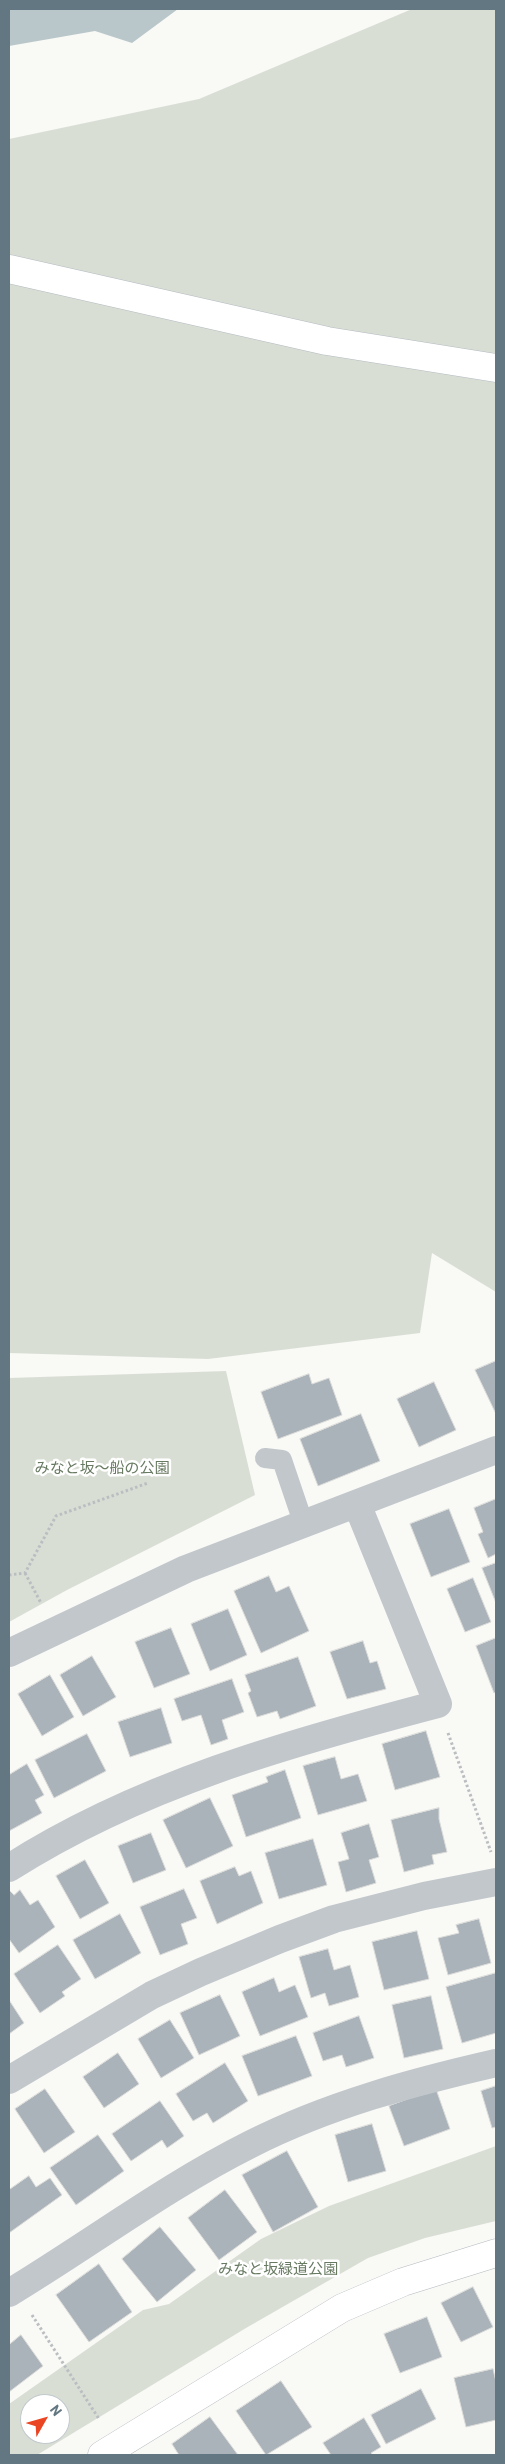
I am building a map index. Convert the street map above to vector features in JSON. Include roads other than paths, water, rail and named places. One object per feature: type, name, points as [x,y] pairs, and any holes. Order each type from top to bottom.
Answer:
[{"type":"street","points":[[9,269],[327,341],[496,368]]},
{"type":"street","points":[[9,1653],[186,1569],[496,1450]]},
{"type":"street","points":[[9,1868],[146,1795],[191,1778],[356,1726],[438,1704],[357,1504]]},
{"type":"street","points":[[9,2080],[152,1996],[201,1972],[334,1919],[424,1896],[495,1870]]},
{"type":"street","points":[[12,2291],[210,2166],[253,2143],[344,2105],[453,2073],[496,2063]]},
{"type":"street","points":[[109,2451],[342,2308],[403,2282],[496,2253]]},
{"type":"lane","points":[[265,1458],[282,1460],[304,1525]]},
{"type":"park label","name":"みなと坂〜船の公園","points":[[102,1468]]},
{"type":"park label","name":"みなと坂緑道公園","points":[[278,2269]]}]
